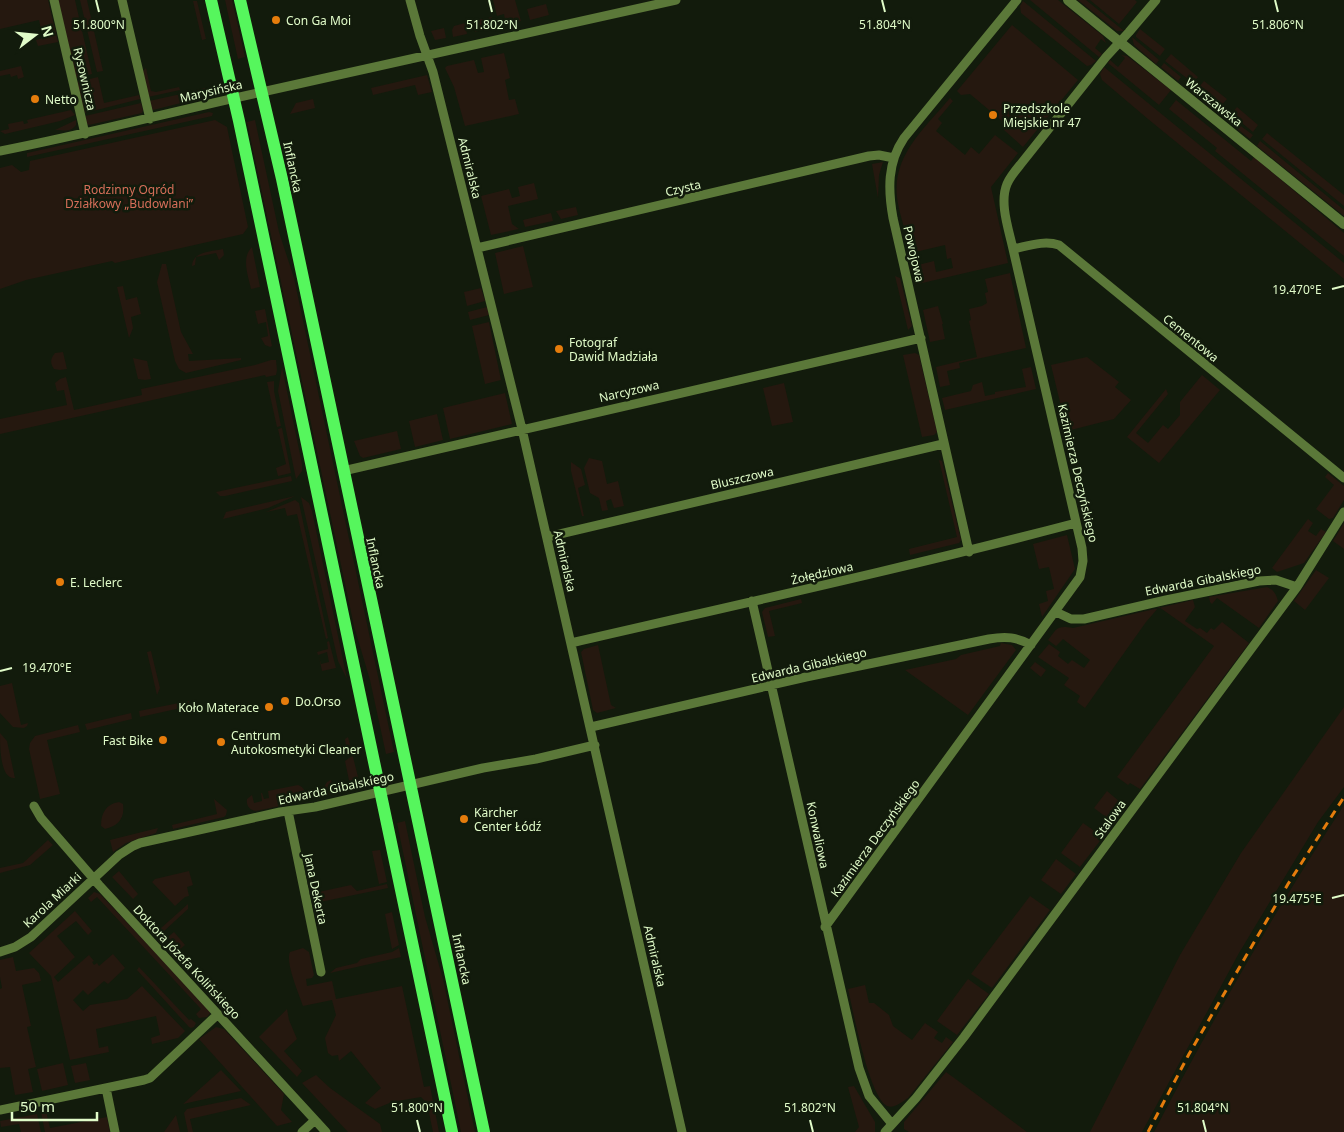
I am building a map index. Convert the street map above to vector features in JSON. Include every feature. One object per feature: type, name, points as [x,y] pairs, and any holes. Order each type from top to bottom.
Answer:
[{"type":"main road","points":[[211,0],[234,99],[452,1132]]},
{"type":"main road","name":"Inflancka","points":[[240,0],[262,92],[484,1132]]},
{"type":"street","name":"Rysownicza","points":[[54,0],[85,134]]},
{"type":"street","points":[[122,0],[150,119]]},
{"type":"street","name":"Admiralska","points":[[410,0],[433,72],[522,430],[682,1132]]},
{"type":"street","name":"Marysińska","points":[[0,151],[85,134],[262,92],[428,57],[676,0]]},
{"type":"street","name":"Powojowa","points":[[969,552],[943,444],[890,200],[890,175],[894,158],[904,138],[1017,0]]},
{"type":"street","name":"Warszawska","points":[[1068,0],[1344,224]]},
{"type":"street","name":"Kazimierza Deczyńskiego","points":[[826,927],[1056,612],[1078,581],[1082,572],[1083,554],[1013,249],[1004,193],[1008,181],[1100,64],[1156,0]]},
{"type":"street","name":"Czysta","points":[[478,248],[864,157],[879,155],[894,158]]},
{"type":"street","name":"Cementowa","points":[[1013,249],[1043,242],[1051,242],[1058,245],[1344,478]]},
{"type":"street","name":"Narcyzowa","points":[[343,471],[921,338]]},
{"type":"street","name":"Bluszczowa","points":[[547,537],[943,444]]},
{"type":"street","name":"Stalowa","points":[[885,1132],[943,1065],[969,1031],[1297,587],[1344,512]]},
{"type":"street","name":"Żołędziowa","points":[[571,643],[969,552],[1076,523]]},
{"type":"street","name":"Edwarda Gibalskiego","points":[[1056,612],[1077,620],[1259,581],[1276,580],[1297,587]]},
{"type":"street","name":"Konwaliowa","points":[[752,602],[859,1068],[869,1096],[892,1124]]},
{"type":"street","name":"Edwarda Gibalskiego","points":[[591,727],[1002,637],[1018,638],[1032,645]]},
{"type":"street","name":"Edwarda Gibalskiego","points":[[93,879],[126,850],[140,843],[288,811],[309,809],[483,768],[594,745]]},
{"type":"street","name":"Doktora Józefa Kolińskiego","points":[[34,806],[41,818],[93,879],[326,1132]]},
{"type":"street","name":"Jana Dekerta","points":[[288,811],[321,972]]},
{"type":"street","name":"Karola Miarki","points":[[0,952],[15,947],[30,937],[93,879]]},
{"type":"street","points":[[0,1110],[150,1078],[218,1014]]},
{"type":"street","points":[[106,1088],[115,1132]]},
{"type":"street","points":[[302,1132],[315,1120]]},
{"type":"green space","points":[[0,0],[48,0],[58,42],[38,46],[36,40],[43,38],[39,20],[0,29]]},
{"type":"green space","points":[[58,0],[75,0],[92,74],[76,78]]},
{"type":"green space","points":[[80,0],[87,0],[103,71],[97,72]]},
{"type":"green space","points":[[225,0],[232,0],[245,57],[238,59]]},
{"type":"green space","points":[[493,0],[515,0],[521,21],[506,25],[504,14],[497,16]]},
{"type":"green space","points":[[1030,0],[1058,0],[1103,36],[1106,43],[1101,39],[1095,48],[1102,54],[1099,57]]},
{"type":"green space","points":[[1078,0],[1086,0],[1124,31],[1117,31]]},
{"type":"green space","points":[[1090,0],[1135,0],[1137,2],[1119,24]]},
{"type":"green space","points":[[193,1],[197,1],[206,39],[202,40]]},
{"type":"green space","points":[[1023,1],[1096,61],[1087,66],[1021,13],[1020,6]]},
{"type":"green space","points":[[546,4],[549,15],[530,20],[527,9]]},
{"type":"green space","points":[[492,17],[494,27],[475,32],[473,21]]},
{"type":"green space","points":[[465,23],[467,34],[453,37],[452,30],[454,26]]},
{"type":"green space","points":[[1012,25],[1078,80],[1023,147],[1004,130],[1001,120],[970,94],[961,95],[957,91]]},
{"type":"green space","points":[[444,28],[446,38],[435,40],[431,31]]},
{"type":"green space","points":[[1140,29],[1165,49],[1160,56],[1136,37]]},
{"type":"green space","points":[[1132,37],[1159,60],[1156,64],[1134,45]]},
{"type":"green space","points":[[504,53],[510,78],[505,80],[509,100],[515,99],[519,114],[465,126],[454,87],[445,68],[474,60],[478,73],[484,72],[481,58]]},
{"type":"green space","points":[[1171,54],[1198,77],[1193,83],[1165,61]]},
{"type":"green space","points":[[1121,55],[1127,56],[1171,90],[1159,105],[1108,63],[1110,60],[1118,67],[1125,58]]},
{"type":"green space","points":[[1164,63],[1181,77],[1178,81],[1161,67]]},
{"type":"green space","points":[[21,66],[24,77],[18,79],[17,75],[11,77],[10,74],[0,76],[0,71]]},
{"type":"green space","points":[[1104,67],[1344,263],[1344,279],[1102,80],[1100,74]]},
{"type":"green space","points":[[146,68],[151,91],[156,92],[179,87],[180,90],[148,97],[142,72]]},
{"type":"green space","points":[[427,75],[432,92],[418,95],[415,85],[373,95],[371,88]]},
{"type":"green space","points":[[98,77],[104,103],[139,95],[140,99],[85,113],[77,82]]},
{"type":"green space","points":[[1204,81],[1227,99],[1221,106],[1198,88]]},
{"type":"green space","points":[[207,88],[211,93],[191,100],[188,92]]},
{"type":"green space","points":[[1197,90],[1212,102],[1209,106],[1195,95]]},
{"type":"green space","points":[[181,94],[181,103],[153,110],[149,101]]},
{"type":"green space","points":[[950,98],[953,101],[938,119],[942,123],[936,131],[965,155],[971,147],[979,154],[995,135],[1018,153],[991,187],[1008,263],[918,284],[914,266],[934,261],[936,272],[953,268],[951,258],[947,259],[945,245],[911,253],[898,204],[897,182],[905,155],[921,131]]},
{"type":"green space","points":[[313,99],[315,108],[290,114],[296,103]]},
{"type":"green space","points":[[1176,100],[1251,161],[1254,157],[1344,233],[1344,256],[1215,151],[1217,148],[1169,109]]},
{"type":"green space","points":[[141,103],[142,113],[87,124],[85,116]]},
{"type":"green space","points":[[1237,107],[1258,125],[1253,132],[1231,114]]},
{"type":"green space","points":[[71,110],[75,115],[60,121],[5,134],[0,131],[9,129],[8,124],[23,121],[24,124],[28,123],[27,120]]},
{"type":"green space","points":[[209,112],[213,113],[212,116],[27,157],[27,153]]},
{"type":"green space","points":[[76,120],[76,125],[71,129],[55,130]]},
{"type":"green space","name":"Rodzinny Ogród Działkowy „Budowlani”","points":[[215,120],[227,127],[248,227],[243,234],[115,263],[112,261],[26,280],[0,289],[0,168],[12,165],[21,172],[29,170],[30,161]]},
{"type":"green space","points":[[255,120],[279,232],[294,278],[394,752],[386,754],[370,680],[354,626],[247,122]]},
{"type":"green space","points":[[1238,124],[1253,135],[1250,139],[1235,127]]},
{"type":"green space","points":[[1267,133],[1344,195],[1344,206],[1262,139]]},
{"type":"green space","points":[[1260,141],[1344,210],[1344,216],[1257,146]]},
{"type":"green space","points":[[883,162],[879,175],[878,198],[872,164]]},
{"type":"green space","points":[[534,183],[538,199],[508,206],[512,224],[519,229],[491,235],[481,196],[509,189],[512,198],[520,196],[518,187]]},
{"type":"green space","points":[[576,207],[578,215],[561,219],[556,211]]},
{"type":"green space","points":[[551,213],[553,221],[525,227],[523,220]]},
{"type":"green space","points":[[523,246],[533,287],[504,294],[495,253]]},
{"type":"green space","points":[[252,247],[260,287],[251,289],[246,261]]},
{"type":"green space","points":[[223,249],[224,255],[219,260],[216,253],[196,257],[203,253]]},
{"type":"green space","points":[[196,257],[195,265],[192,266],[193,261]]},
{"type":"green space","points":[[162,264],[166,264],[181,332],[193,354],[188,354],[189,361],[241,358],[241,360],[186,373],[179,369],[175,361],[157,282]]},
{"type":"green space","points":[[1010,273],[1026,348],[959,363],[960,368],[947,371],[950,385],[940,387],[936,367],[977,357],[969,321],[971,320],[969,309],[987,303],[985,293],[988,292],[985,279]]},
{"type":"green space","points":[[895,276],[900,278],[912,326],[908,330]]},
{"type":"green space","points":[[123,286],[126,300],[137,297],[141,314],[131,317],[133,328],[129,338],[117,287]]},
{"type":"green space","points":[[481,288],[485,301],[467,306],[464,292]]},
{"type":"green space","points":[[938,306],[945,339],[930,342],[923,310]]},
{"type":"green space","points":[[487,307],[489,315],[470,320],[468,312]]},
{"type":"green space","points":[[265,309],[272,346],[270,347],[265,345],[261,338],[268,336],[266,322],[258,324],[255,311]]},
{"type":"green space","points":[[489,322],[501,380],[485,384],[472,326]]},
{"type":"green space","points":[[63,352],[67,369],[54,369],[51,363],[52,357],[55,353]]},
{"type":"green space","points":[[915,353],[919,355],[937,432],[934,435],[922,437],[903,355]]},
{"type":"green space","points":[[1087,357],[1119,382],[1115,387],[1131,400],[1114,419],[1067,431],[1051,365]]},
{"type":"green space","points":[[133,358],[147,361],[151,379],[138,379]]},
{"type":"green space","points":[[276,360],[276,375],[266,377],[265,375],[0,434],[0,419],[67,405],[64,390],[57,391],[55,383],[66,377],[74,410],[142,395],[141,389]]},
{"type":"green space","points":[[282,367],[302,464],[302,471],[296,479],[278,391]]},
{"type":"green space","points":[[1031,367],[1036,389],[945,410],[942,398],[971,391],[973,385],[982,382],[985,396],[995,394],[995,392],[1026,387],[1022,369]]},
{"type":"green space","points":[[1202,375],[1220,390],[1159,463],[1127,437],[1166,389],[1168,394],[1136,433],[1148,443],[1163,425],[1168,429],[1180,415],[1180,402]]},
{"type":"green space","points":[[274,381],[274,391],[281,426],[277,427],[267,382]]},
{"type":"green space","points":[[784,383],[793,422],[772,426],[763,388]]},
{"type":"green space","points":[[505,393],[512,424],[450,439],[443,408]]},
{"type":"green space","points":[[437,414],[443,440],[415,447],[409,421]]},
{"type":"green space","points":[[282,428],[291,473],[278,476],[276,468],[286,464],[278,429]]},
{"type":"green space","points":[[397,431],[401,449],[363,458],[360,456],[354,441]]},
{"type":"green space","points":[[589,458],[602,461],[607,484],[618,481],[624,506],[614,508],[611,499],[606,501],[608,510],[602,511],[599,498],[590,493],[584,468]]},
{"type":"green space","points":[[939,460],[942,461],[961,540],[959,543],[910,555],[909,549],[957,537]]},
{"type":"green space","points":[[571,462],[581,469],[585,485],[578,488],[584,516],[582,516],[571,471]]},
{"type":"green space","points":[[1328,473],[1344,486],[1344,500],[1333,518],[1329,519],[1316,509],[1334,485],[1325,477]]},
{"type":"green space","points":[[291,476],[292,481],[225,496],[220,496],[216,492]]},
{"type":"green space","points":[[295,496],[268,508],[223,519],[226,512]]},
{"type":"green space","points":[[301,497],[309,503],[312,511],[347,679],[338,661]]},
{"type":"green space","points":[[295,500],[299,503],[328,638],[326,639],[297,514],[287,516],[285,508],[266,512]]},
{"type":"green space","points":[[1308,519],[1313,523],[1308,531],[1316,536],[1321,529],[1326,532],[1304,563],[1277,572],[1272,568]]},
{"type":"green space","points":[[1344,523],[1344,549],[1333,541]]},
{"type":"green space","points":[[1067,535],[1075,569],[1042,617],[1039,604],[1048,601],[1046,591],[1054,589],[1049,567],[1039,569],[1033,544]]},
{"type":"green space","points":[[1316,570],[1329,578],[1305,610],[1294,601]]},
{"type":"green space","points":[[1267,587],[1274,592],[1278,601],[1259,628],[1217,598],[1212,604],[1210,602],[1209,597]]},
{"type":"green space","points":[[801,599],[802,603],[769,611],[775,636],[768,637],[762,612],[765,608]]},
{"type":"green space","points":[[1193,600],[1195,607],[1185,621],[1207,633],[1211,628],[1214,630],[1222,622],[1249,643],[1140,789],[1130,783],[1128,785],[1117,777],[1214,646],[1160,608]]},
{"type":"green space","points":[[1158,608],[1085,708],[1077,702],[1080,696],[1064,685],[1069,678],[1038,657],[1049,644],[1060,652],[1058,656],[1068,664],[1072,660],[1084,668],[1090,660],[1063,639],[1056,646],[1048,640],[1058,628],[1073,628]]},
{"type":"green space","points":[[329,641],[336,668],[322,671],[319,657],[321,664],[329,662],[327,652],[318,655],[317,652],[328,649],[327,642]]},
{"type":"green space","points":[[1001,643],[1012,645],[1016,650],[968,715],[905,670],[956,659],[961,655],[1000,646]]},
{"type":"green space","points":[[598,645],[611,705],[616,708],[597,713],[593,710],[581,652],[584,649]]},
{"type":"green space","points":[[151,651],[160,688],[157,695],[147,652]]},
{"type":"green space","points":[[1035,662],[1046,670],[1041,677],[1030,668]]},
{"type":"green space","points":[[12,683],[21,725],[28,723],[24,728],[13,727],[0,713],[0,686]]},
{"type":"green space","points":[[189,701],[190,706],[140,717],[139,711]]},
{"type":"green space","points":[[1344,707],[1344,787],[1318,822],[1239,953],[1142,1132],[1090,1132],[1180,955],[1241,853]]},
{"type":"green space","points":[[131,713],[132,719],[87,730],[85,724]]},
{"type":"green space","points":[[78,725],[80,732],[47,740],[60,794],[40,799],[29,749],[30,743],[35,736]]},
{"type":"green space","points":[[0,733],[7,741],[15,778],[6,774],[4,768]]},
{"type":"green space","points":[[348,737],[359,781],[357,786],[354,787],[355,790],[327,795],[324,792],[324,787],[331,780],[333,788],[350,785],[345,761],[352,756],[349,747],[346,747],[345,739]]},
{"type":"green space","points":[[298,785],[305,792],[306,798],[304,801],[256,811],[252,810],[247,803],[247,799],[252,795],[254,803],[262,801],[261,793],[264,799],[269,798],[268,791]]},
{"type":"green space","points":[[1107,791],[1126,807],[1114,823],[1094,808]]},
{"type":"green space","points":[[214,799],[227,810],[224,817],[173,829],[172,825],[217,814]]},
{"type":"green space","points":[[119,802],[123,804],[122,818],[114,826],[105,829],[101,826],[103,813],[108,807]]},
{"type":"green space","points":[[1344,805],[1344,1132],[1154,1132],[1245,966],[1293,885]]},
{"type":"green space","points":[[405,821],[425,917],[443,979],[475,1132],[461,1132],[397,823]]},
{"type":"green space","points":[[1083,823],[1103,837],[1080,867],[1061,853]]},
{"type":"green space","points":[[158,828],[156,833],[126,843],[113,852],[110,840]]},
{"type":"green space","points":[[48,840],[53,845],[30,865],[0,873],[0,868],[23,863]]},
{"type":"green space","points":[[380,850],[387,882],[379,884],[372,851]]},
{"type":"green space","points":[[1056,859],[1076,874],[1061,894],[1041,880]]},
{"type":"green space","points":[[119,871],[138,894],[133,899],[112,877]]},
{"type":"green space","points":[[189,871],[193,885],[187,887],[189,896],[185,897],[175,906],[152,882],[155,879]]},
{"type":"green space","points":[[387,884],[388,888],[315,903],[314,893],[351,885],[357,891]]},
{"type":"green space","points":[[94,892],[100,894],[210,1010],[207,1017],[199,1018],[196,1014],[201,1009],[97,897],[91,902],[88,898]]},
{"type":"green space","points":[[1030,896],[1050,910],[992,988],[971,974]]},
{"type":"green space","points":[[188,904],[188,909],[163,932],[160,929]]},
{"type":"green space","points":[[75,911],[92,931],[88,935],[76,921],[57,936],[75,957],[54,977],[58,982],[89,955],[94,961],[92,962],[94,965],[97,963],[99,966],[113,954],[125,968],[108,984],[104,981],[88,995],[83,990],[73,1000],[83,1011],[90,1005],[127,999],[142,986],[185,1031],[178,1038],[152,1044],[151,1038],[160,1035],[156,1016],[96,1029],[99,1048],[108,1046],[109,1052],[70,1060],[51,976],[29,953]]},
{"type":"green space","points":[[392,912],[399,945],[392,949],[385,914]]},
{"type":"green space","points":[[174,932],[185,945],[179,950],[168,937]]},
{"type":"green space","points":[[303,948],[309,952],[314,975],[312,978],[306,979],[307,986],[332,981],[336,999],[402,986],[424,1087],[430,1086],[439,1132],[433,1132],[427,1103],[421,1097],[392,1102],[375,1109],[365,1103],[381,1088],[351,1051],[339,1061],[338,1055],[332,1056],[328,1053],[325,1038],[336,1015],[332,1000],[303,1006],[289,963],[290,952]]},
{"type":"green space","points":[[399,948],[401,957],[330,973],[336,968],[357,963],[361,959],[392,952]]},
{"type":"green space","points":[[13,957],[16,971],[34,968],[39,973],[41,981],[22,985],[31,1026],[27,1027],[36,1067],[28,1069],[33,1092],[15,1095],[10,1067],[0,1068],[0,989],[2,988],[0,960]]},
{"type":"green space","points":[[139,967],[189,1020],[191,1019],[196,1023],[194,1027],[189,1027],[137,970]]},
{"type":"green space","points":[[968,979],[989,994],[957,1035],[937,1021]]},
{"type":"green space","points":[[865,985],[869,1003],[874,1003],[889,1015],[893,1026],[912,1040],[925,1023],[938,1032],[934,1038],[942,1043],[946,1037],[953,1042],[908,1098],[892,1107],[887,1106],[880,1099],[868,1071],[848,989]]},
{"type":"green space","points":[[287,1009],[289,1020],[297,1039],[284,1051],[302,1071],[297,1077],[259,1037]]},
{"type":"green space","points":[[216,1027],[224,1029],[284,1094],[281,1110],[292,1122],[277,1126],[199,1039]]},
{"type":"green space","points":[[63,1063],[68,1085],[42,1091],[37,1069]]},
{"type":"green space","points":[[86,1063],[90,1080],[75,1083],[71,1066]]},
{"type":"green space","points":[[221,1070],[241,1091],[183,1104]]},
{"type":"green space","points":[[946,1072],[1027,1132],[909,1132],[904,1129],[904,1122]]},
{"type":"green space","points":[[316,1075],[330,1088],[380,1124],[382,1132],[348,1132],[302,1083]]},
{"type":"green space","points":[[854,1086],[875,1122],[875,1132],[855,1132],[859,1127],[848,1087]]},
{"type":"green space","points":[[241,1098],[251,1105],[190,1119],[193,1132],[188,1132],[184,1113],[187,1109]]},
{"type":"green space","points":[[46,1111],[50,1128],[107,1117],[110,1132],[45,1132],[41,1112]]},
{"type":"green space","points":[[37,1114],[41,1132],[21,1132],[19,1124],[1,1127],[0,1121]]},
{"type":"green space","points":[[176,1115],[180,1132],[164,1132]]},
{"type":"railway","points":[[1148,1132],[1189,1054],[1288,884],[1344,797]]},
{"type":"place","name":"Con Ga Moi","points":[[276,20]]},
{"type":"place","name":"Netto","points":[[35,99]]},
{"type":"place","name":"Przedszkole Miejskie nr 47","points":[[993,115]]},
{"type":"place","name":"Fotograf Dawid Madziała","points":[[559,349]]},
{"type":"place","name":"E. Leclerc","points":[[60,582]]},
{"type":"place","name":"Do.Orso","points":[[285,701]]},
{"type":"place","name":"Koło Materace","points":[[269,707]]},
{"type":"place","name":"Fast Bike","points":[[163,740]]},
{"type":"place","name":"Centrum Autokosmetyki Cleaner","points":[[221,742]]},
{"type":"place","name":"Kärcher Center Łódź","points":[[464,819]]}]
